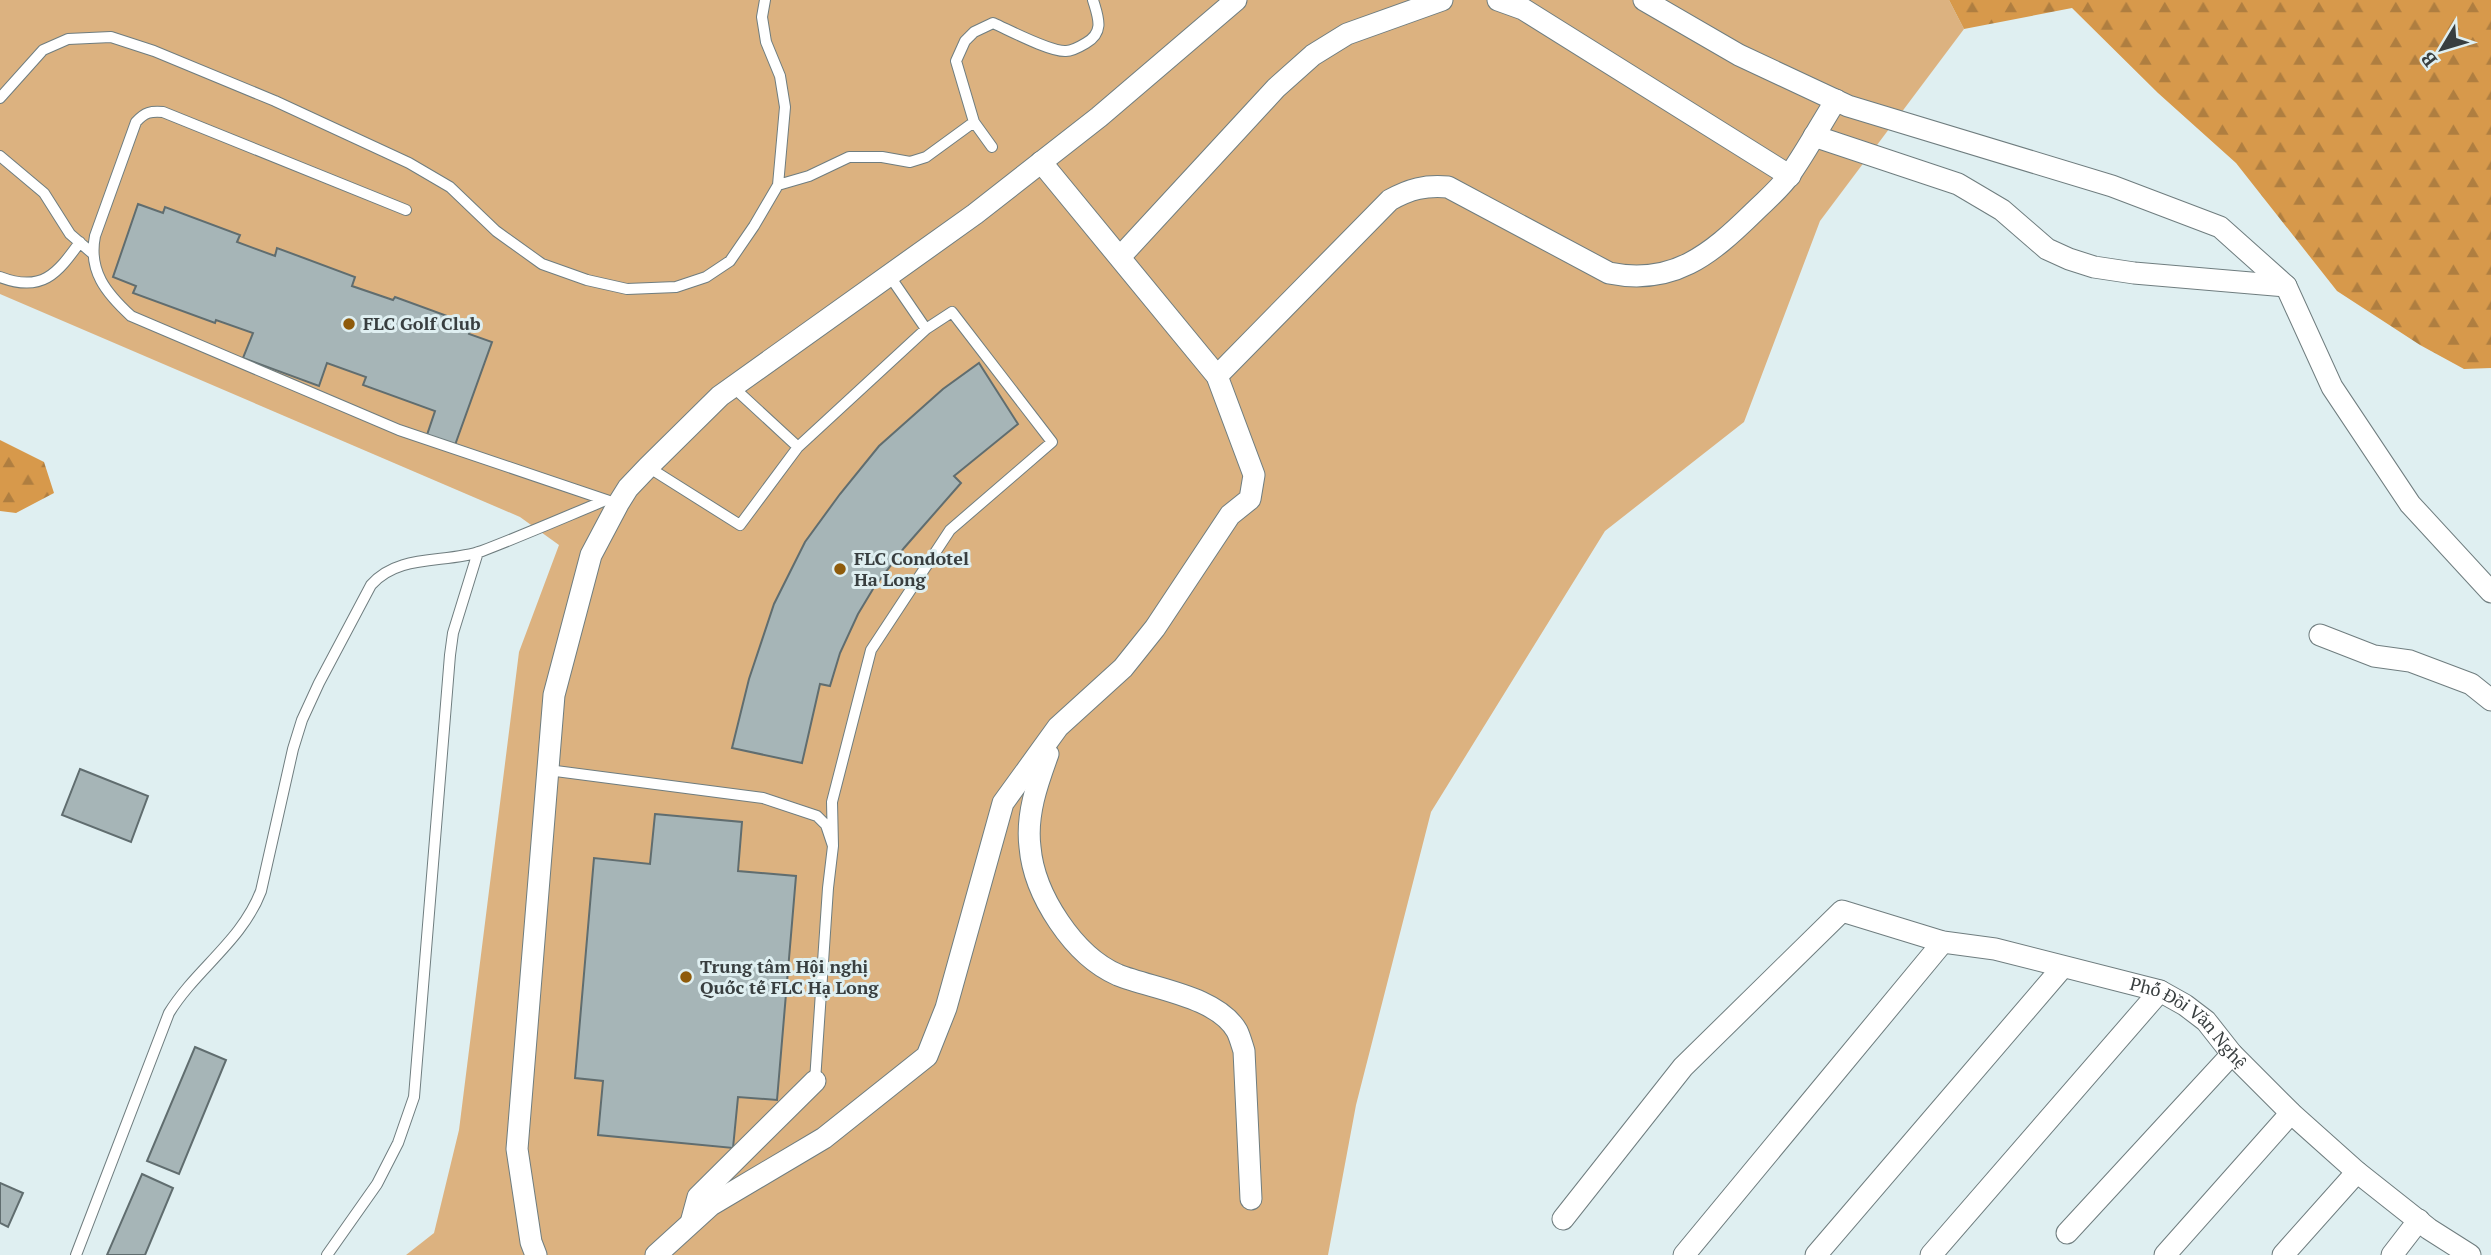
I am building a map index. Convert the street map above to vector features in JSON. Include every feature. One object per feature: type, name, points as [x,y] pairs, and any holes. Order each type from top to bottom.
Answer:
[{"type":"street","points":[[536,1255],[531,1242],[517,1149],[554,695],[591,555],[612,502],[701,414],[733,387],[975,214],[1099,117],[1219,8],[1236,0]]},
{"type":"street","points":[[1120,257],[1276,88],[1313,55],[1347,34],[1442,0]]},
{"type":"street","points":[[1498,0],[1523,9],[1790,176]]},
{"type":"street","points":[[1644,0],[1739,55],[1849,106],[2112,186],[2220,227],[2286,286],[2332,387],[2410,504],[2491,592]]},
{"type":"street","points":[[1217,376],[1390,200],[1408,190],[1427,186],[1448,187],[1609,272],[1632,278],[1655,276],[1684,267],[1710,253],[1790,176],[1836,100]]},
{"type":"street","points":[[1814,136],[1958,184],[2002,210],[2047,249],[2069,260],[2134,273],[2286,286]]},
{"type":"street","points":[[656,1255],[712,1205],[824,1138],[927,1056],[946,1008],[1003,803],[1058,727],[1123,668],[1155,628],[1230,515],[1250,499],[1254,475],[1217,376],[1041,162]]},
{"type":"street","points":[[2320,635],[2374,656],[2410,662],[2471,684],[2491,700]]},
{"type":"street","points":[[1058,727],[1037,783],[1030,814],[1030,848],[1041,887],[1060,925],[1087,954],[1115,974],[1204,1004],[1222,1014],[1237,1030],[1244,1051],[1251,1199]]},
{"type":"street","name":"Phố Đồi Văn Nghệ","points":[[1563,1219],[1683,1067],[1842,911],[1943,942],[1996,949],[2160,991],[2185,1004],[2206,1021],[2232,1054],[2291,1113],[2357,1172],[2470,1255]]},
{"type":"street","points":[[1684,1255],[1943,942]]},
{"type":"street","points":[[1816,1255],[2062,968]]},
{"type":"street","points":[[1931,1255],[2160,991]]},
{"type":"street","points":[[2067,1233],[2232,1054]]},
{"type":"street","points":[[691,1223],[698,1197],[815,1081]]},
{"type":"street","points":[[2165,1255],[2291,1113]]},
{"type":"street","points":[[2283,1255],[2357,1172]]},
{"type":"street","points":[[2392,1255],[2419,1220]]},
{"type":"lane","points":[[0,98],[43,50],[68,39],[111,37],[154,51],[275,101],[409,163],[450,187],[496,230],[542,264],[587,280],[627,289],[676,287],[706,277],[730,261],[778,185],[785,107],[780,76],[765,42],[762,17],[765,0]]},
{"type":"lane","points":[[992,147],[974,122],[956,61],[965,41],[974,32],[993,23],[1055,50],[1067,51],[1087,43],[1097,35],[1100,25],[1093,0]]},
{"type":"lane","points":[[406,210],[163,112],[151,111],[143,114],[136,122],[95,236],[92,253],[99,276],[112,298],[131,316],[399,430],[612,502]]},
{"type":"lane","points":[[778,185],[809,176],[849,157],[882,157],[910,162],[926,157],[974,122]]},
{"type":"lane","points":[[0,156],[44,193],[70,234],[92,253]]},
{"type":"lane","points":[[0,276],[11,281],[32,283],[46,280],[63,266],[80,242]]},
{"type":"lane","points":[[889,275],[926,329]]},
{"type":"lane","points":[[648,467],[740,525],[798,447],[926,329],[952,312],[1052,442],[950,530],[871,650],[832,802],[833,846],[815,1081]]},
{"type":"lane","points":[[733,387],[798,447]]},
{"type":"lane","points":[[76,1255],[169,1013],[188,985],[241,930],[253,911],[261,891],[302,720],[372,585],[379,577],[400,566],[478,552],[612,502]]},
{"type":"lane","points":[[327,1255],[377,1184],[398,1143],[414,1097],[450,655],[453,633],[478,552]]},
{"type":"lane","points":[[548,771],[763,798],[817,816],[826,825],[833,846]]},
{"type":"shaded area","points":[[0,0],[1949,0],[1964,29],[1820,221],[1744,422],[1605,531],[1431,812],[1356,1105],[1328,1255],[406,1255],[434,1233],[459,1130],[519,652],[559,545],[520,517],[0,294]]},
{"type":"green space","points":[[1949,0],[2491,0],[2491,368],[2464,369],[2420,345],[2337,291],[2236,163],[2158,93],[2072,8],[1964,29]]},
{"type":"green space","points":[[0,440],[44,462],[54,493],[16,513],[0,511]]},
{"type":"building","name":"FLC Golf Club","points":[[138,204],[163,213],[165,207],[240,235],[237,242],[275,256],[277,248],[355,277],[352,286],[393,300],[395,297],[472,325],[469,334],[492,342],[455,445],[427,435],[435,411],[363,385],[366,377],[327,363],[319,386],[243,358],[253,333],[216,320],[215,323],[133,293],[136,286],[113,277]]},
{"type":"building","name":"FLC Condotel Ha Long","points":[[979,363],[1018,424],[954,476],[961,483],[904,548],[873,589],[840,653],[830,686],[820,684],[802,763],[732,748],[749,679],[774,604],[805,542],[879,446],[943,389]]},
{"type":"building","points":[[80,769],[148,796],[131,842],[62,815]]},
{"type":"building","name":"Trung tâm Hội nghị Quốc tế FLC Hạ Long","points":[[655,814],[742,822],[738,871],[796,876],[777,1100],[738,1097],[733,1148],[598,1135],[603,1081],[575,1078],[594,858],[650,864]]},
{"type":"building","points":[[195,1047],[226,1060],[179,1174],[147,1161]]},
{"type":"building","points":[[142,1174],[173,1188],[145,1255],[107,1255]]},
{"type":"building","points":[[0,1183],[23,1193],[8,1227],[0,1223]]},
{"type":"place","name":"FLC Golf Club","points":[[349,324]]},
{"type":"place","name":"FLC Condotel Ha Long","points":[[840,569]]},
{"type":"place","name":"Trung tâm Hội nghị Quốc tế FLC Hạ Long","points":[[686,977]]}]
